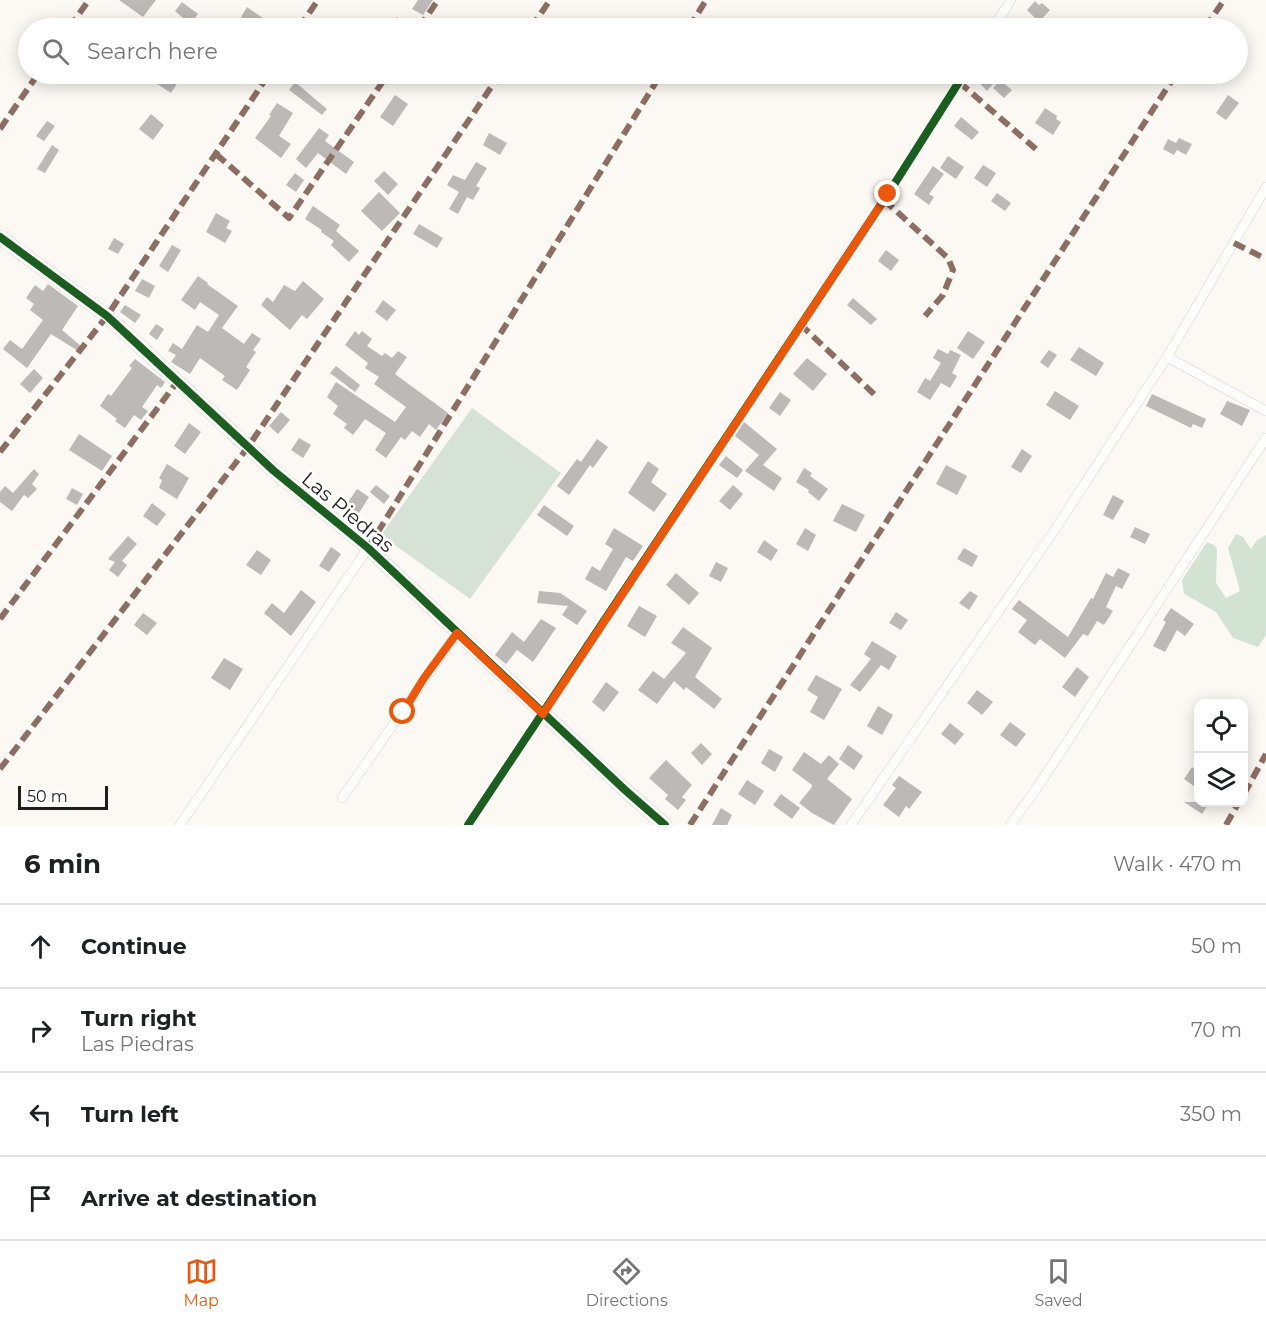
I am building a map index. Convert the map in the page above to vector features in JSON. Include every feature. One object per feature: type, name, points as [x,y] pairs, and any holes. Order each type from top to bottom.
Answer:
[{"type":"street","points":[[999,18],[1011,0]]},
{"type":"street","points":[[468,825],[888,194],[958,84]]},
{"type":"street","points":[[851,825],[1056,528],[1167,357],[1266,187]]},
{"type":"street","name":"Las Piedras","points":[[0,237],[107,316],[274,471],[368,548],[543,714],[665,825]]},
{"type":"street","points":[[1167,357],[1266,411]]},
{"type":"street","points":[[1010,825],[1266,438]]},
{"type":"street","points":[[180,825],[368,548]]},
{"type":"street","points":[[342,798],[457,633]]},
{"type":"shaded area","points":[[472,408],[561,473],[470,599],[381,535]]},
{"type":"green space","points":[[1236,534],[1243,537],[1251,549],[1257,540],[1266,535],[1266,635],[1258,647],[1233,638],[1216,612],[1184,594],[1182,580],[1207,542],[1217,549],[1216,583],[1226,598],[1240,591],[1228,548]]},
{"type":"building","points":[[119,0],[156,0],[143,17]]},
{"type":"building","points":[[418,0],[433,0],[423,15],[412,9]]},
{"type":"building","points":[[1035,1],[1039,5],[1042,3],[1050,10],[1043,18],[1035,18],[1027,10]]},
{"type":"building","points":[[182,2],[198,14],[195,18],[183,18],[175,11]]},
{"type":"building","points":[[247,7],[263,18],[242,18]]},
{"type":"building","points":[[157,84],[177,84],[171,93]]},
{"type":"building","points":[[294,84],[297,84],[327,109],[322,115],[289,90]]},
{"type":"building","points":[[980,84],[993,84],[987,91]]},
{"type":"building","points":[[996,84],[1005,84],[1012,90],[1004,98],[993,88]]},
{"type":"building","points":[[395,95],[408,104],[393,126],[380,117]]},
{"type":"building","points":[[1228,95],[1239,103],[1226,120],[1216,113]]},
{"type":"building","points":[[277,103],[293,113],[279,136],[291,144],[281,158],[255,138],[271,116],[269,115]]},
{"type":"building","points":[[1045,108],[1057,116],[1056,119],[1061,122],[1053,135],[1035,123]]},
{"type":"building","points":[[151,114],[164,125],[153,140],[139,129]]},
{"type":"building","points":[[961,117],[979,132],[972,140],[954,126]]},
{"type":"building","points":[[47,121],[55,126],[44,141],[36,136]]},
{"type":"building","points":[[319,128],[329,135],[325,141],[354,162],[346,174],[318,153],[306,168],[296,159]]},
{"type":"building","points":[[489,133],[507,143],[500,155],[483,145]]},
{"type":"building","points":[[1179,138],[1192,144],[1186,155],[1177,150],[1174,155],[1163,149],[1168,139],[1176,143]]},
{"type":"building","points":[[52,145],[59,150],[45,173],[37,169]]},
{"type":"building","points":[[948,156],[964,167],[956,179],[940,168]]},
{"type":"building","points":[[476,162],[487,168],[476,186],[480,188],[473,200],[467,197],[458,214],[449,209],[459,192],[447,185],[453,175],[465,180]]},
{"type":"building","points":[[983,165],[996,173],[987,187],[974,178]]},
{"type":"building","points":[[933,166],[944,174],[929,194],[934,197],[929,205],[914,194]]},
{"type":"building","points":[[384,171],[398,184],[388,195],[374,181]]},
{"type":"building","points":[[295,173],[304,180],[296,192],[286,185]]},
{"type":"building","points":[[379,192],[400,213],[382,231],[361,211]]},
{"type":"building","points":[[997,193],[1011,203],[1005,211],[991,201]]},
{"type":"building","points":[[313,206],[340,225],[336,231],[359,251],[349,262],[331,245],[334,241],[305,219]]},
{"type":"building","points":[[216,213],[230,221],[226,228],[232,231],[225,243],[206,232]]},
{"type":"building","points":[[419,224],[443,238],[437,248],[413,234]]},
{"type":"building","points":[[114,238],[124,244],[118,254],[108,249]]},
{"type":"building","points":[[172,245],[181,250],[168,272],[159,266]]},
{"type":"building","points":[[886,250],[899,260],[891,271],[878,261]]},
{"type":"building","points":[[198,276],[238,306],[222,328],[244,344],[252,333],[261,339],[253,350],[256,352],[246,367],[250,370],[237,390],[222,380],[225,376],[200,358],[190,374],[171,362],[176,355],[168,351],[173,343],[182,349],[197,325],[208,332],[219,315],[200,302],[195,310],[181,300]]},
{"type":"building","points":[[142,279],[155,286],[149,298],[135,291]]},
{"type":"building","points":[[303,281],[324,299],[307,319],[302,315],[290,330],[261,305],[267,297],[273,302],[284,285],[295,291]]},
{"type":"building","points":[[48,284],[78,306],[62,330],[81,346],[78,351],[51,334],[27,368],[3,349],[10,340],[22,349],[43,320],[30,310],[34,304],[26,298],[35,285],[43,291]]},
{"type":"building","points":[[853,298],[877,319],[871,325],[847,305]]},
{"type":"building","points":[[383,300],[396,310],[387,321],[375,312]]},
{"type":"building","points":[[125,305],[141,315],[135,323],[120,312]]},
{"type":"building","points":[[156,324],[164,329],[157,340],[149,334]]},
{"type":"building","points":[[355,331],[359,335],[362,331],[372,339],[367,346],[382,356],[385,353],[392,358],[398,351],[407,357],[395,374],[448,413],[436,430],[429,424],[420,437],[412,431],[405,440],[401,437],[386,458],[375,450],[386,433],[365,419],[353,435],[344,428],[347,424],[333,414],[338,406],[327,397],[336,382],[395,422],[406,407],[374,384],[379,377],[365,368],[368,363],[345,345]]},
{"type":"building","points":[[968,331],[985,342],[973,359],[957,348]]},
{"type":"building","points":[[1079,347],[1104,363],[1096,376],[1070,360]]},
{"type":"building","points":[[938,349],[948,354],[950,350],[961,355],[952,373],[957,376],[950,388],[941,383],[930,400],[917,392],[925,378],[930,381],[941,363],[933,358]]},
{"type":"building","points":[[1049,350],[1057,355],[1048,368],[1040,362]]},
{"type":"building","points":[[807,358],[827,374],[813,391],[793,374]]},
{"type":"building","points":[[135,359],[165,382],[161,388],[157,385],[142,407],[148,411],[141,420],[134,415],[125,428],[100,406],[108,394],[111,396],[132,368],[129,366]]},
{"type":"building","points":[[336,366],[360,385],[355,392],[330,373]]},
{"type":"building","points":[[34,369],[43,378],[30,393],[20,384]]},
{"type":"building","points":[[1055,391],[1079,406],[1070,420],[1046,405]]},
{"type":"building","points":[[780,392],[791,400],[780,416],[769,408]]},
{"type":"building","points":[[1152,394],[1206,419],[1202,428],[1193,424],[1191,428],[1146,406]]},
{"type":"building","points":[[1227,401],[1250,410],[1242,426],[1220,414]]},
{"type":"building","points":[[281,412],[290,420],[278,434],[269,426]]},
{"type":"building","points":[[744,422],[777,449],[763,465],[782,478],[774,491],[745,471],[759,455],[735,436]]},
{"type":"building","points":[[189,423],[201,432],[185,454],[174,446]]},
{"type":"building","points":[[79,434],[112,456],[102,471],[69,450]]},
{"type":"building","points":[[299,438],[311,445],[303,458],[291,450]]},
{"type":"building","points":[[597,439],[608,447],[593,468],[590,465],[569,495],[557,486],[577,459],[581,462]]},
{"type":"building","points":[[1022,449],[1032,456],[1021,473],[1011,467]]},
{"type":"building","points":[[726,456],[743,470],[737,478],[719,465]]},
{"type":"building","points":[[648,461],[659,469],[651,482],[667,494],[654,512],[628,493]]},
{"type":"building","points":[[167,464],[189,478],[177,499],[159,488],[162,480],[159,478]]},
{"type":"building","points":[[946,465],[967,476],[957,495],[936,484]]},
{"type":"building","points":[[804,468],[812,473],[810,476],[828,489],[819,501],[808,492],[809,490],[796,482]]},
{"type":"building","points":[[34,469],[39,474],[32,484],[37,489],[28,498],[24,495],[12,511],[0,502],[0,492],[5,486],[13,493]]},
{"type":"building","points":[[376,485],[390,496],[384,504],[370,492]]},
{"type":"building","points":[[733,485],[743,494],[730,510],[719,501]]},
{"type":"building","points":[[72,488],[83,494],[77,505],[66,499]]},
{"type":"building","points":[[357,489],[369,497],[359,513],[346,505]]},
{"type":"building","points":[[1113,495],[1124,501],[1113,520],[1103,515]]},
{"type":"building","points":[[152,503],[166,514],[157,526],[143,516]]},
{"type":"building","points":[[842,504],[865,515],[856,532],[833,521]]},
{"type":"building","points":[[544,505],[574,526],[567,536],[537,515]]},
{"type":"building","points":[[1135,527],[1150,534],[1145,544],[1130,537]]},
{"type":"building","points":[[614,528],[643,546],[633,561],[626,557],[606,591],[585,579],[592,566],[600,571],[613,549],[605,544]]},
{"type":"building","points":[[805,528],[816,535],[808,551],[796,544]]},
{"type":"building","points":[[128,536],[137,544],[122,561],[127,565],[118,577],[109,570],[115,562],[108,559]]},
{"type":"building","points":[[764,540],[778,550],[771,561],[757,552]]},
{"type":"building","points":[[331,547],[341,554],[329,572],[319,566]]},
{"type":"building","points":[[964,548],[978,556],[972,567],[957,559]]},
{"type":"building","points":[[257,550],[271,560],[261,575],[246,565]]},
{"type":"building","points":[[716,562],[728,568],[721,582],[709,576]]},
{"type":"building","points":[[1118,568],[1130,574],[1122,589],[1116,586],[1106,607],[1113,611],[1104,625],[1097,621],[1088,636],[1083,634],[1065,658],[1040,639],[1035,645],[1018,632],[1027,620],[1012,609],[1019,600],[1068,637],[1091,598],[1093,599],[1106,573],[1113,577]]},
{"type":"building","points":[[676,573],[699,593],[689,605],[666,585]]},
{"type":"building","points":[[301,590],[316,602],[291,636],[264,613],[272,603],[284,613]]},
{"type":"building","points":[[539,591],[560,593],[587,611],[577,625],[562,615],[568,606],[537,603]]},
{"type":"building","points":[[970,591],[978,596],[969,610],[959,603]]},
{"type":"building","points":[[639,606],[657,616],[645,637],[627,626]]},
{"type":"building","points":[[1171,608],[1194,624],[1185,636],[1177,630],[1165,652],[1153,646],[1166,622],[1163,620]]},
{"type":"building","points":[[896,612],[908,620],[901,630],[889,623]]},
{"type":"building","points":[[143,613],[157,623],[147,635],[134,625]]},
{"type":"building","points":[[541,619],[556,628],[533,662],[517,650],[506,664],[495,655],[512,632],[524,642]]},
{"type":"building","points":[[683,627],[712,648],[695,677],[722,699],[714,709],[686,687],[684,690],[674,681],[657,704],[638,690],[653,671],[664,679],[686,653],[671,643]]},
{"type":"building","points":[[872,641],[897,656],[889,670],[881,665],[860,692],[850,685],[871,659],[864,654]]},
{"type":"building","points":[[224,658],[243,669],[230,690],[211,678]]},
{"type":"building","points":[[1077,667],[1089,677],[1075,697],[1062,687]]},
{"type":"building","points":[[816,675],[842,689],[824,720],[810,712],[818,697],[807,690]]},
{"type":"building","points":[[606,682],[619,692],[604,712],[592,702]]},
{"type":"building","points":[[977,690],[993,702],[982,715],[967,703]]},
{"type":"building","points":[[878,706],[893,715],[882,735],[867,726]]},
{"type":"building","points":[[1010,722],[1026,734],[1016,747],[1000,735]]},
{"type":"building","points":[[950,723],[964,734],[955,745],[941,734]]},
{"type":"building","points":[[701,743],[712,754],[702,765],[691,753]]},
{"type":"building","points":[[848,745],[863,756],[854,770],[839,759]]},
{"type":"building","points":[[769,749],[783,757],[775,772],[761,763]]},
{"type":"building","points":[[804,752],[821,764],[829,755],[839,764],[827,779],[852,799],[834,825],[799,803],[812,787],[792,770]]},
{"type":"building","points":[[666,760],[692,785],[682,797],[686,800],[678,810],[665,799],[668,795],[649,778]]},
{"type":"building","points":[[1192,767],[1194,768],[1194,786],[1184,779]]},
{"type":"building","points":[[899,776],[922,792],[909,809],[906,806],[899,817],[883,805],[896,788],[892,785]]},
{"type":"building","points":[[747,780],[764,791],[755,805],[738,794]]},
{"type":"building","points":[[781,794],[800,808],[792,819],[773,805]]},
{"type":"building","points":[[1184,802],[1194,802],[1194,807],[1207,807],[1202,814]]},
{"type":"building","points":[[721,808],[732,815],[727,825],[712,825]]},
{"type":"marked path","points":[[76,18],[89,0]]},
{"type":"marked path","points":[[306,18],[318,0]]},
{"type":"marked path","points":[[426,18],[438,0]]},
{"type":"marked path","points":[[538,18],[550,0]]},
{"type":"marked path","points":[[695,18],[706,0]]},
{"type":"marked path","points":[[1212,18],[1224,0]]},
{"type":"marked path","points":[[0,129],[31,84]]},
{"type":"marked path","points":[[0,452],[107,316],[262,84]]},
{"type":"marked path","points":[[216,154],[289,218],[381,84]]},
{"type":"marked path","points":[[0,769],[248,447],[493,84]]},
{"type":"marked path","points":[[368,548],[655,84]]},
{"type":"marked path","points":[[961,84],[1037,150]]},
{"type":"marked path","points":[[690,825],[1170,84]]},
{"type":"marked path","points":[[884,200],[948,258],[953,270],[943,295],[925,316]]},
{"type":"marked path","points":[[1234,243],[1266,259]]},
{"type":"marked path","points":[[800,324],[875,395]]},
{"type":"marked path","points":[[0,619],[177,382]]},
{"type":"marked path","points":[[1248,787],[1266,754]]},
{"type":"marked path","points":[[1226,825],[1236,807]]},
{"type":"cycle path","points":[[468,825],[888,194],[958,84]]},
{"type":"cycle path","points":[[0,237],[107,316],[274,471],[368,548],[665,825]]},
{"type":"route","points":[[403,712],[424,678],[457,633],[543,714],[888,194]]}]
